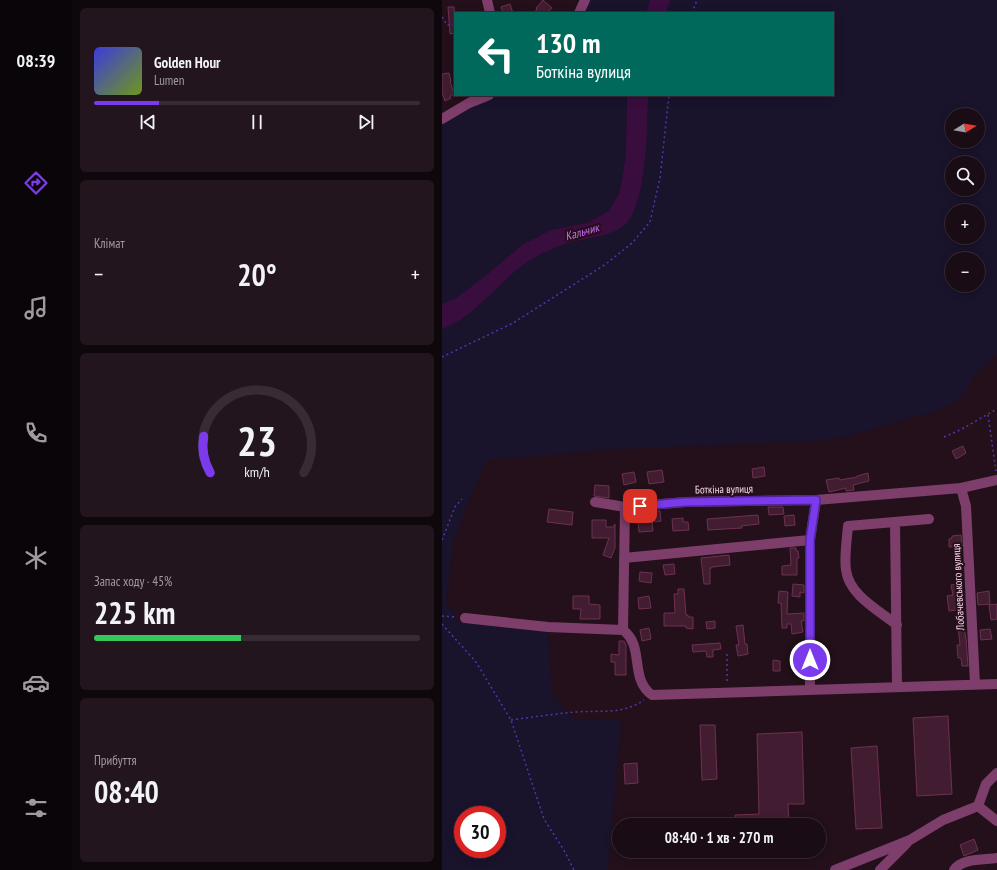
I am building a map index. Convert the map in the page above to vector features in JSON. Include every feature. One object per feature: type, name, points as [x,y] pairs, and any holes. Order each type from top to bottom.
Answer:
[{"type":"street","points":[[487,0],[490,12]]},
{"type":"street","points":[[579,12],[585,0]]},
{"type":"street","points":[[442,119],[469,103],[486,96]]},
{"type":"street","name":"Боткіна вулиця","points":[[595,502],[625,507],[685,502],[816,500],[961,488],[997,480]]},
{"type":"street","name":"Лобачевського вулиця","points":[[961,488],[966,506],[974,684]]},
{"type":"street","points":[[810,690],[810,540],[816,500]]},
{"type":"street","points":[[623,630],[625,507]]},
{"type":"street","points":[[896,625],[856,593],[849,581],[846,569],[848,526],[929,519]]},
{"type":"street","points":[[895,522],[897,687]]},
{"type":"street","points":[[624,558],[810,540]]},
{"type":"street","points":[[465,618],[548,627],[623,630],[630,635],[634,645],[640,680],[646,690],[652,695],[997,684]]},
{"type":"street","points":[[835,870],[910,840],[944,820],[978,806],[986,784],[997,773]]},
{"type":"street","points":[[978,806],[997,825]]},
{"type":"street","points":[[880,870],[910,840]]},
{"type":"street","points":[[954,870],[957,865],[965,862],[997,858]]},
{"type":"path","points":[[692,12],[697,0]]},
{"type":"path","points":[[442,17],[447,25],[454,25]]},
{"type":"path","points":[[442,357],[513,323],[599,268],[632,243],[650,222],[660,178],[669,96]]},
{"type":"path","points":[[944,437],[960,430],[997,409]]},
{"type":"path","points":[[988,415],[997,476]]},
{"type":"path","points":[[442,540],[456,507],[462,499]]},
{"type":"path","points":[[442,616],[465,618]]},
{"type":"path","points":[[442,624],[476,662],[511,720],[544,820],[565,852],[574,870]]},
{"type":"path","points":[[727,654],[727,693]]},
{"type":"path","points":[[511,720],[583,711],[605,712],[628,709],[652,695]]},
{"type":"shaded area","points":[[587,0],[650,0],[646,12],[582,12]]},
{"type":"shaded area","points":[[671,0],[997,0],[997,354],[977,372],[961,398],[943,409],[845,437],[817,441],[617,449],[486,460],[455,536],[446,600],[458,622],[548,632],[552,695],[574,719],[621,720],[608,870],[442,870],[442,329],[465,317],[531,259],[574,241],[609,233],[620,228],[629,219],[635,209],[642,178],[646,141],[648,96],[834,96],[834,12],[667,12],[667,7]]},
{"type":"shaded area","points":[[497,96],[627,96],[626,154],[620,191],[609,211],[587,223],[551,230],[522,245],[456,298],[442,304],[442,123],[478,103]]},
{"type":"water","points":[[650,0],[671,0],[667,7],[667,12],[646,12]]},
{"type":"water","name":"Кальчик","points":[[627,96],[648,96],[643,175],[636,205],[628,221],[618,230],[601,236],[565,244],[531,259],[465,317],[442,329],[442,304],[456,298],[522,245],[551,230],[587,223],[609,211],[620,191],[626,154]]},
{"type":"building","points":[[543,0],[552,8],[547,12],[535,12],[537,9],[536,8]]},
{"type":"building","points":[[510,4],[513,12],[503,12],[501,7]]},
{"type":"building","points":[[448,7],[454,7],[454,33],[450,34]]},
{"type":"building","points":[[449,73],[454,94],[450,96],[451,98],[445,101],[442,92],[442,74]]},
{"type":"building","points":[[963,446],[966,453],[956,459],[952,451]]},
{"type":"building","points":[[764,467],[765,476],[753,478],[752,469]]},
{"type":"building","points":[[662,470],[664,482],[649,484],[647,472]]},
{"type":"building","points":[[634,472],[636,482],[624,485],[622,474]]},
{"type":"building","points":[[868,473],[869,481],[853,485],[854,490],[846,491],[846,488],[829,492],[826,480],[839,478],[840,480],[857,477]]},
{"type":"building","points":[[595,485],[609,486],[609,498],[594,496]]},
{"type":"building","points":[[768,507],[783,507],[784,514],[769,515]]},
{"type":"building","points":[[549,509],[573,512],[572,525],[547,522]]},
{"type":"building","points":[[653,511],[660,511],[661,521],[655,522]]},
{"type":"building","points":[[758,515],[759,524],[741,526],[742,528],[708,530],[707,519]]},
{"type":"building","points":[[794,515],[795,525],[785,526],[784,516]]},
{"type":"building","points":[[683,518],[683,522],[688,522],[689,530],[673,531],[672,519]]},
{"type":"building","points":[[592,520],[606,520],[606,527],[613,527],[615,524],[615,548],[611,558],[603,555],[609,538],[592,538]]},
{"type":"building","points":[[652,520],[653,531],[639,532],[638,521]]},
{"type":"building","points":[[961,535],[962,546],[949,547],[949,539],[952,538],[952,536]]},
{"type":"building","points":[[790,548],[796,548],[796,551],[798,551],[799,558],[797,558],[797,575],[782,575],[782,566],[791,565]]},
{"type":"building","points":[[729,555],[730,565],[710,568],[710,584],[704,584],[701,558]]},
{"type":"building","points":[[674,564],[675,574],[665,575],[663,565]]},
{"type":"building","points":[[640,572],[652,573],[651,583],[639,581]]},
{"type":"building","points":[[793,584],[804,585],[804,593],[800,592],[800,597],[792,596]]},
{"type":"building","points":[[960,584],[963,609],[949,611],[947,596],[953,595],[951,585]]},
{"type":"building","points":[[678,589],[684,589],[686,615],[688,615],[688,617],[693,617],[693,629],[686,628],[686,626],[664,626],[664,613],[675,613],[674,594],[678,594]]},
{"type":"building","points":[[779,591],[788,592],[787,614],[804,613],[804,621],[801,621],[803,632],[792,634],[791,624],[787,624],[787,628],[782,628],[781,603],[778,603]]},
{"type":"building","points":[[989,591],[990,604],[978,605],[977,593]]},
{"type":"building","points":[[573,596],[589,596],[589,604],[600,605],[600,619],[580,619],[581,609],[573,609]]},
{"type":"building","points":[[649,596],[651,608],[639,609],[638,598]]},
{"type":"building","points":[[997,604],[997,619],[991,620],[989,605]]},
{"type":"building","points":[[962,615],[968,666],[962,666],[961,658],[958,658],[957,645],[960,645],[957,616]]},
{"type":"building","points":[[715,621],[715,628],[707,629],[706,622]]},
{"type":"building","points":[[743,625],[745,644],[747,644],[748,654],[738,656],[736,645],[739,645],[736,626]]},
{"type":"building","points":[[649,628],[651,639],[642,641],[640,630]]},
{"type":"building","points":[[990,629],[992,639],[981,640],[980,630]]},
{"type":"building","points":[[619,641],[624,641],[626,645],[626,675],[615,675],[615,662],[611,662],[611,654],[619,655]]},
{"type":"building","points":[[720,643],[721,649],[713,650],[713,657],[707,657],[706,651],[693,652],[692,645]]},
{"type":"building","points":[[773,660],[780,661],[780,671],[773,671]]},
{"type":"building","points":[[948,716],[952,794],[917,796],[913,718]]},
{"type":"building","points":[[700,725],[715,725],[717,779],[702,780]]},
{"type":"building","points":[[802,732],[804,804],[788,804],[789,818],[735,818],[735,815],[759,814],[757,734]]},
{"type":"building","points":[[877,746],[882,828],[856,829],[851,748]]},
{"type":"building","points":[[637,763],[638,783],[625,784],[624,764]]},
{"type":"building","points":[[974,839],[978,850],[964,856],[960,845]]},
{"type":"route","points":[[640,506],[685,502],[816,500],[810,540],[810,660]]}]
